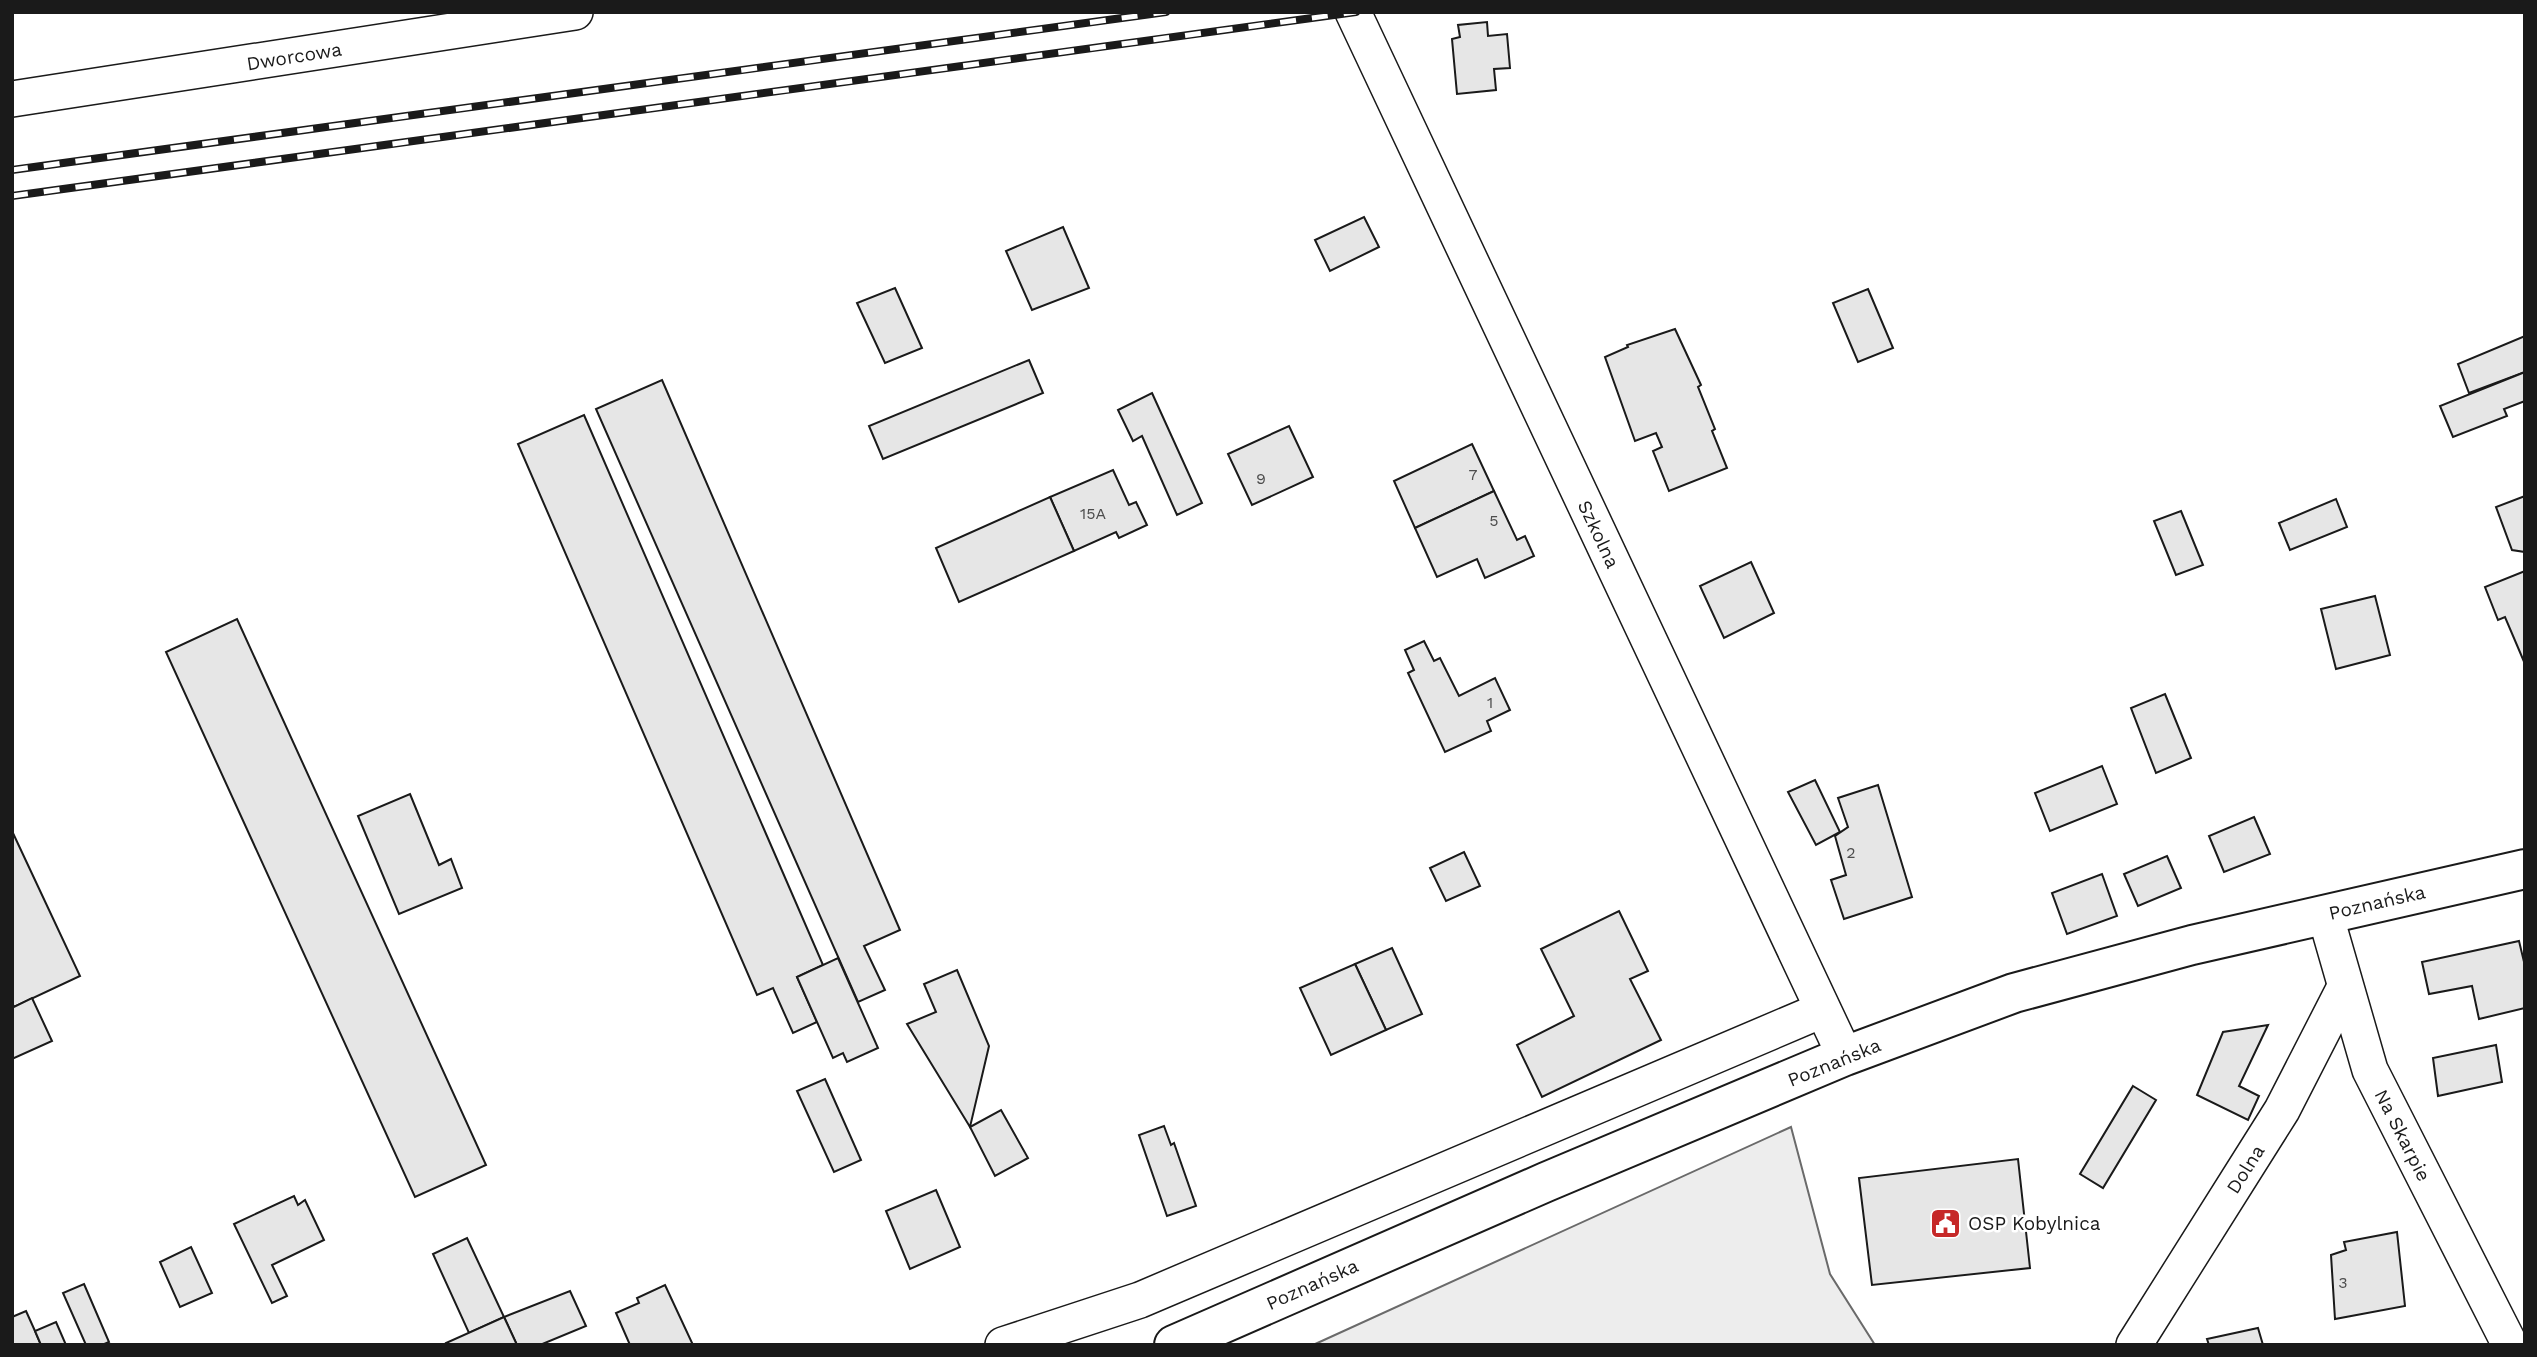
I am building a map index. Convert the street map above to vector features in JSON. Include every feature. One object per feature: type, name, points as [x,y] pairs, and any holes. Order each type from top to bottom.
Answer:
[{"type":"main road","name":"Poznańska","points":[[1174,1345],[1546,1182],[1845,1056],[2014,993],[2078,974],[2325,914],[2525,869]]},
{"type":"street","name":"Dworcowa","points":[[12,99],[575,12]]},
{"type":"street","name":"Szkolna","points":[[1353,12],[1845,1056]]},
{"type":"street","name":"Na Skarpie","points":[[2325,914],[2370,1070],[2510,1345]]},
{"type":"street","name":"Dolna","points":[[2134,1345],[2282,1110],[2345,987]]},
{"type":"street","points":[[1003,1345],[1140,1300],[1822,1010]]},
{"type":"street","points":[[1526,1137],[1546,1182]]},
{"type":"shaded area","points":[[1791,1127],[1830,1274],[1875,1345],[1313,1345]]},
{"type":"building","points":[[1487,22],[1488,36],[1507,34],[1510,68],[1494,69],[1496,90],[1457,94],[1452,39],[1460,37],[1458,25]]},
{"type":"building","points":[[1364,217],[1379,247],[1330,271],[1315,240]]},
{"type":"building","points":[[1063,227],[1089,288],[1032,310],[1006,251]]},
{"type":"building","points":[[895,288],[922,348],[885,363],[857,303]]},
{"type":"building","points":[[1868,289],[1893,348],[1858,362],[1833,303]]},
{"type":"building","points":[[1675,329],[1701,385],[1698,387],[1727,468],[1669,491],[1653,451],[1662,447],[1656,433],[1635,441],[1605,357],[1628,347],[1627,345]]},
{"type":"building","points":[[2525,336],[2525,372],[2469,393],[2458,364]]},
{"type":"building","points":[[1029,360],[1043,393],[883,459],[869,426]]},
{"type":"building","points":[[2525,372],[2525,401],[2504,409],[2507,416],[2453,437],[2440,406]]},
{"type":"building","points":[[662,380],[900,930],[864,946],[885,990],[858,1002],[596,409]]},
{"type":"building","points":[[1152,393],[1202,503],[1177,515],[1142,436],[1133,441],[1118,410]]},
{"type":"building","points":[[584,415],[823,965],[797,977],[817,1022],[793,1033],[773,988],[757,995],[518,444]]},
{"type":"building","points":[[1289,426],[1313,477],[1252,505],[1228,454]]},
{"type":"building","points":[[1472,444],[1494,491],[1415,528],[1394,481]]},
{"type":"building","points":[[1113,470],[1129,505],[1136,502],[1147,525],[1119,538],[1116,532],[1074,551],[1050,497]]},
{"type":"building","points":[[1494,491],[1517,540],[1525,536],[1534,556],[1485,578],[1477,559],[1437,577],[1415,528]]},
{"type":"building","points":[[2525,496],[2525,552],[2512,550],[2496,507]]},
{"type":"building","points":[[1050,497],[1074,551],[959,602],[936,548]]},
{"type":"building","points":[[2336,499],[2347,527],[2290,550],[2279,523]]},
{"type":"building","points":[[2181,511],[2203,565],[2176,575],[2154,521]]},
{"type":"building","points":[[1751,562],[1774,613],[1724,638],[1700,586]]},
{"type":"building","points":[[2525,571],[2525,664],[2505,617],[2498,620],[2485,587]]},
{"type":"building","points":[[2375,596],[2390,655],[2336,669],[2321,609]]},
{"type":"building","points":[[237,619],[486,1165],[415,1197],[166,652]]},
{"type":"building","points":[[1424,641],[1434,661],[1440,658],[1459,696],[1495,678],[1510,710],[1487,721],[1491,731],[1445,752],[1408,673],[1414,670],[1405,650]]},
{"type":"building","points":[[2165,694],[2191,758],[2156,773],[2131,708]]},
{"type":"building","points":[[2102,766],[2117,804],[2050,831],[2035,793]]},
{"type":"building","points":[[1815,780],[1840,832],[1816,845],[1788,792]]},
{"type":"building","points":[[1878,785],[1912,897],[1844,919],[1831,880],[1846,875],[1835,836],[1848,827],[1838,798]]},
{"type":"building","points":[[410,794],[439,865],[451,859],[462,888],[399,914],[358,816]]},
{"type":"building","points":[[2254,817],[2270,854],[2224,872],[2209,836]]},
{"type":"building","points":[[12,831],[80,976],[14,1007],[12,1003]]},
{"type":"building","points":[[1464,852],[1480,886],[1446,901],[1430,868]]},
{"type":"building","points":[[2167,856],[2181,888],[2138,906],[2124,874]]},
{"type":"building","points":[[2102,874],[2117,916],[2067,934],[2052,893]]},
{"type":"building","points":[[1619,911],[1648,971],[1630,979],[1661,1040],[1542,1097],[1517,1045],[1574,1016],[1541,949]]},
{"type":"building","points":[[2519,941],[2525,966],[2525,1008],[2479,1019],[2472,986],[2429,994],[2422,962]]},
{"type":"building","points":[[1392,948],[1422,1014],[1386,1030],[1355,964]]},
{"type":"building","points":[[838,958],[878,1048],[847,1062],[843,1053],[833,1058],[797,977]]},
{"type":"building","points":[[1355,964],[1386,1030],[1331,1055],[1300,988]]},
{"type":"building","points":[[957,970],[989,1046],[970,1127],[907,1024],[936,1012],[924,984]]},
{"type":"building","points":[[32,998],[52,1041],[12,1059],[12,1003],[14,1007]]},
{"type":"building","points":[[2268,1025],[2239,1086],[2259,1096],[2248,1120],[2197,1095],[2223,1032]]},
{"type":"building","points":[[2496,1045],[2502,1082],[2438,1096],[2433,1058]]},
{"type":"building","points":[[825,1079],[861,1160],[834,1172],[797,1091]]},
{"type":"building","points":[[2133,1086],[2156,1100],[2103,1188],[2080,1174]]},
{"type":"building","points":[[1001,1110],[1028,1158],[995,1176],[970,1127]]},
{"type":"building","points":[[1164,1126],[1171,1145],[1174,1143],[1196,1206],[1167,1216],[1139,1135]]},
{"type":"building","name":"OSP Kobylnica","points":[[2018,1159],[2030,1268],[1872,1285],[1859,1178]]},
{"type":"building","points":[[936,1190],[960,1247],[910,1269],[886,1211]]},
{"type":"building","points":[[294,1196],[298,1205],[305,1200],[324,1240],[272,1265],[287,1296],[272,1303],[234,1224]]},
{"type":"building","points":[[2397,1232],[2405,1306],[2335,1319],[2331,1255],[2346,1250],[2344,1242]]},
{"type":"building","points":[[467,1238],[504,1317],[469,1333],[433,1254]]},
{"type":"building","points":[[191,1247],[212,1293],[180,1307],[160,1262]]},
{"type":"building","points":[[84,1284],[109,1342],[102,1345],[86,1345],[63,1293]]},
{"type":"building","points":[[665,1285],[693,1345],[630,1345],[616,1313],[639,1303],[637,1298]]},
{"type":"building","points":[[570,1291],[586,1326],[540,1345],[517,1345],[504,1317]]},
{"type":"building","points":[[26,1311],[41,1345],[12,1345],[12,1317]]},
{"type":"building","points":[[504,1317],[517,1345],[446,1343]]},
{"type":"building","points":[[56,1322],[66,1345],[41,1345],[35,1331]]},
{"type":"building","points":[[2258,1328],[2263,1345],[2209,1345],[2207,1339]]},
{"type":"railway","points":[[12,170],[1166,12]]},
{"type":"railway","points":[[12,196],[1356,12]]},
{"type":"place","name":"OSP Kobylnica","points":[[1945,1223]]}]
